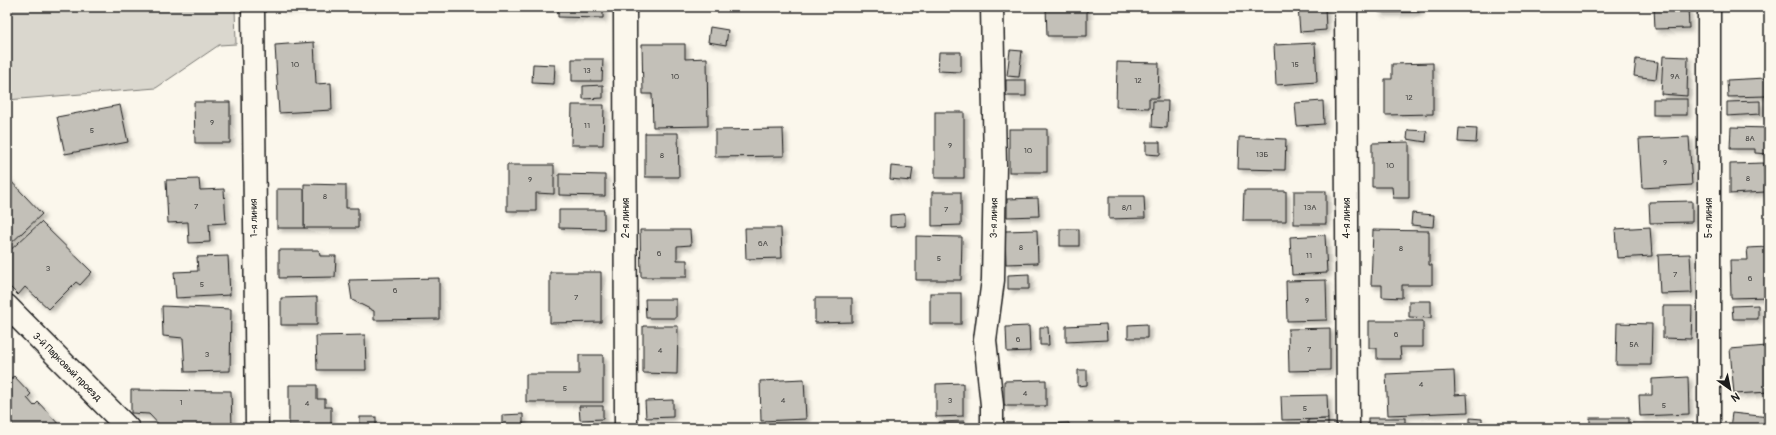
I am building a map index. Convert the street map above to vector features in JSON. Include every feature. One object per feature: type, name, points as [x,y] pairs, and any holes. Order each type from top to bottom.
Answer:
[{"type":"street","name":"1-я линия","points":[[254,7],[257,428]]},
{"type":"street","name":"2-я линия","points":[[625,7],[626,428]]},
{"type":"street","name":"3-я линия","points":[[992,7],[995,165],[993,272],[985,340],[992,405],[992,428]]},
{"type":"street","name":"4-я линия","points":[[1346,7],[1348,428]]},
{"type":"street","name":"5-я линия","points":[[1709,7],[1709,428]]},
{"type":"street","name":"3-й Парковый проезд","points":[[7,306],[128,428]]},
{"type":"shaded area","points":[[7,7],[235,7],[236,44],[219,45],[156,88],[7,100]]},
{"type":"building","points":[[282,7],[320,7],[282,9]]},
{"type":"building","points":[[558,7],[603,7],[603,18],[558,17]]},
{"type":"building","points":[[1046,7],[1087,7],[1087,36],[1047,36]]},
{"type":"building","points":[[1298,7],[1325,7],[1326,30],[1300,32]]},
{"type":"building","points":[[1379,7],[1419,7],[1419,12],[1379,12]]},
{"type":"building","points":[[1654,7],[1688,7],[1689,28],[1655,29]]},
{"type":"building","points":[[710,27],[728,30],[726,45],[708,42]]},
{"type":"building","points":[[314,42],[316,84],[331,83],[332,110],[279,113],[275,45]]},
{"type":"building","points":[[1315,43],[1317,82],[1276,85],[1274,45]]},
{"type":"building","points":[[642,44],[685,44],[685,59],[707,58],[708,126],[653,127],[652,94],[643,94]]},
{"type":"building","points":[[1010,50],[1022,51],[1019,77],[1007,76]]},
{"type":"building","points":[[939,52],[961,52],[961,72],[938,71]]},
{"type":"building","points":[[1663,56],[1688,57],[1687,96],[1661,94]]},
{"type":"building","points":[[572,59],[603,59],[602,81],[572,81]]},
{"type":"building","points":[[1636,59],[1658,62],[1656,79],[1634,76]]},
{"type":"building","points":[[1117,62],[1159,63],[1158,98],[1149,98],[1149,108],[1116,107]]},
{"type":"building","points":[[1433,63],[1433,114],[1385,115],[1385,79],[1392,79],[1392,64]]},
{"type":"building","points":[[533,64],[555,65],[554,84],[532,83]]},
{"type":"building","points":[[1766,78],[1766,96],[1728,97],[1727,80]]},
{"type":"building","points":[[1006,80],[1026,80],[1026,96],[1006,96]]},
{"type":"building","points":[[603,85],[603,98],[583,99],[583,86]]},
{"type":"building","points":[[1653,99],[1687,99],[1687,115],[1653,115]]},
{"type":"building","points":[[1153,101],[1168,101],[1167,128],[1152,127]]},
{"type":"building","points":[[1323,101],[1324,124],[1297,126],[1295,103]]},
{"type":"building","points":[[1760,101],[1760,114],[1727,116],[1727,102]]},
{"type":"building","points":[[194,102],[230,102],[230,143],[195,143]]},
{"type":"building","points":[[120,105],[128,142],[65,154],[57,117]]},
{"type":"building","points":[[572,105],[604,105],[603,145],[571,145]]},
{"type":"building","points":[[935,112],[964,112],[964,178],[935,178]]},
{"type":"building","points":[[1731,127],[1769,128],[1769,154],[1755,153],[1755,149],[1730,149]]},
{"type":"building","points":[[1459,128],[1477,129],[1476,143],[1458,142]]},
{"type":"building","points":[[783,129],[784,156],[715,157],[715,130]]},
{"type":"building","points":[[1009,129],[1047,129],[1047,172],[1009,172]]},
{"type":"building","points":[[1408,130],[1427,131],[1426,142],[1407,139]]},
{"type":"building","points":[[645,133],[678,133],[679,177],[645,177]]},
{"type":"building","points":[[1239,137],[1286,139],[1285,170],[1238,169]]},
{"type":"building","points":[[1689,137],[1692,185],[1642,188],[1639,139]]},
{"type":"building","points":[[1146,142],[1160,142],[1160,155],[1146,154]]},
{"type":"building","points":[[1409,142],[1409,198],[1393,198],[1392,187],[1372,187],[1372,143]]},
{"type":"building","points":[[1764,163],[1765,192],[1730,194],[1730,164]]},
{"type":"building","points":[[507,165],[554,165],[554,194],[536,193],[536,211],[507,211]]},
{"type":"building","points":[[891,166],[913,168],[911,181],[890,179]]},
{"type":"building","points":[[559,174],[605,175],[605,196],[559,195]]},
{"type":"building","points":[[7,177],[42,214],[7,247]]},
{"type":"building","points":[[199,179],[200,190],[224,189],[226,223],[209,224],[210,242],[189,243],[188,222],[168,223],[166,180]]},
{"type":"building","points":[[304,184],[346,185],[346,208],[358,208],[358,228],[304,228]]},
{"type":"building","points":[[277,189],[304,189],[304,228],[277,228]]},
{"type":"building","points":[[1244,191],[1286,191],[1286,221],[1243,221]]},
{"type":"building","points":[[1294,191],[1326,191],[1326,224],[1294,224]]},
{"type":"building","points":[[932,192],[961,192],[961,225],[932,226]]},
{"type":"building","points":[[1109,196],[1144,196],[1145,218],[1109,219]]},
{"type":"building","points":[[1038,198],[1039,216],[1007,217],[1007,199]]},
{"type":"building","points":[[1692,201],[1692,222],[1650,223],[1649,202]]},
{"type":"building","points":[[559,210],[604,210],[604,229],[559,228]]},
{"type":"building","points":[[1412,213],[1434,215],[1433,227],[1411,225]]},
{"type":"building","points":[[905,214],[905,226],[890,227],[890,215]]},
{"type":"building","points":[[41,222],[92,272],[80,285],[76,282],[49,309],[25,287],[18,295],[7,284],[7,264],[9,263],[7,253]]},
{"type":"building","points":[[1650,227],[1652,256],[1617,258],[1615,229]]},
{"type":"building","points":[[745,228],[781,228],[782,258],[746,259]]},
{"type":"building","points":[[1060,229],[1079,229],[1079,246],[1060,246]]},
{"type":"building","points":[[640,230],[690,230],[691,245],[677,246],[677,260],[687,260],[687,277],[641,277]]},
{"type":"building","points":[[1037,230],[1038,263],[1006,264],[1005,231]]},
{"type":"building","points":[[1373,230],[1429,231],[1429,265],[1432,265],[1432,285],[1402,285],[1402,298],[1382,297],[1382,285],[1371,285]]},
{"type":"building","points":[[1325,235],[1327,273],[1292,275],[1290,237]]},
{"type":"building","points":[[916,236],[962,237],[961,280],[916,280]]},
{"type":"building","points":[[1769,247],[1769,297],[1731,298],[1730,260],[1748,260],[1747,248]]},
{"type":"building","points":[[279,250],[319,250],[320,256],[336,256],[335,277],[279,278]]},
{"type":"building","points":[[1690,254],[1692,293],[1660,294],[1658,255]]},
{"type":"building","points":[[228,256],[230,295],[176,298],[174,272],[198,271],[197,257]]},
{"type":"building","points":[[550,272],[601,272],[601,322],[550,323]]},
{"type":"building","points":[[1029,274],[1029,289],[1008,289],[1008,275]]},
{"type":"building","points":[[439,278],[439,319],[374,320],[374,311],[352,300],[349,280]]},
{"type":"building","points":[[1326,280],[1327,320],[1287,321],[1286,281]]},
{"type":"building","points":[[930,293],[961,293],[961,324],[930,324]]},
{"type":"building","points":[[317,297],[317,325],[281,325],[281,298]]},
{"type":"building","points":[[815,298],[852,298],[852,322],[815,323]]},
{"type":"building","points":[[645,299],[676,299],[676,318],[646,318]]},
{"type":"building","points":[[1409,301],[1431,301],[1431,318],[1409,317]]},
{"type":"building","points":[[1758,305],[1758,319],[1733,319],[1732,306]]},
{"type":"building","points":[[162,306],[231,309],[230,371],[185,372],[183,338],[163,336]]},
{"type":"building","points":[[1663,306],[1692,306],[1691,339],[1663,338]]},
{"type":"building","points":[[1369,321],[1423,321],[1423,347],[1400,347],[1401,359],[1377,359],[1377,348],[1369,348]]},
{"type":"building","points":[[1617,323],[1652,324],[1651,365],[1616,365]]},
{"type":"building","points":[[1106,324],[1107,340],[1066,342],[1066,326]]},
{"type":"building","points":[[1147,324],[1147,338],[1128,338],[1128,325]]},
{"type":"building","points":[[643,326],[678,326],[677,374],[643,373]]},
{"type":"building","points":[[1029,326],[1030,351],[1007,352],[1006,327]]},
{"type":"building","points":[[1040,327],[1048,327],[1049,345],[1040,345]]},
{"type":"building","points":[[1330,328],[1330,370],[1289,371],[1288,329]]},
{"type":"building","points":[[365,335],[366,370],[317,370],[316,336]]},
{"type":"building","points":[[1767,346],[1769,392],[1734,394],[1730,349]]},
{"type":"building","points":[[579,355],[603,355],[603,402],[526,402],[526,374],[579,374]]},
{"type":"building","points":[[1078,370],[1087,370],[1087,385],[1078,386]]},
{"type":"building","points":[[1454,371],[1455,395],[1467,394],[1468,412],[1388,415],[1386,374]]},
{"type":"building","points":[[7,376],[10,379],[14,376],[31,394],[27,398],[34,406],[38,402],[62,428],[7,428]]},
{"type":"building","points":[[1688,377],[1689,414],[1640,416],[1639,395],[1652,395],[1652,379]]},
{"type":"building","points":[[804,379],[806,419],[761,421],[760,381]]},
{"type":"building","points":[[1046,380],[1046,406],[1004,406],[1004,381]]},
{"type":"building","points":[[963,383],[963,416],[936,417],[936,384]]},
{"type":"building","points":[[289,385],[317,385],[317,399],[325,399],[325,407],[331,407],[331,426],[289,426]]},
{"type":"building","points":[[131,390],[231,391],[232,428],[162,428],[149,414],[131,413]]},
{"type":"building","points":[[1327,395],[1328,419],[1282,420],[1281,396]]},
{"type":"building","points":[[673,400],[673,417],[646,418],[645,401]]},
{"type":"building","points":[[579,406],[603,406],[603,419],[580,420]]},
{"type":"building","points":[[1732,413],[1769,417],[1769,428],[1730,428]]},
{"type":"building","points":[[523,414],[523,428],[502,428],[502,415]]},
{"type":"building","points":[[360,417],[376,417],[376,428],[360,428]]},
{"type":"building","points":[[1368,418],[1405,418],[1405,428],[1368,428]]},
{"type":"building","points":[[1470,418],[1482,419],[1482,428],[1470,428]]},
{"type":"building","points":[[1590,418],[1629,418],[1629,428],[1590,428]]},
{"type":"building","points":[[1328,419],[1328,428],[1275,428],[1308,426],[1308,420]]},
{"type":"building","points":[[965,421],[965,428],[940,428],[939,422]]},
{"type":"building","points":[[1069,423],[1069,428],[1006,428],[1006,426]]},
{"type":"building","points":[[1266,423],[1266,428],[1243,428],[1243,424]]},
{"type":"building","points":[[604,426],[604,428],[576,428],[576,427]]},
{"type":"building","points":[[680,426],[680,428],[645,428],[645,427]]}]
